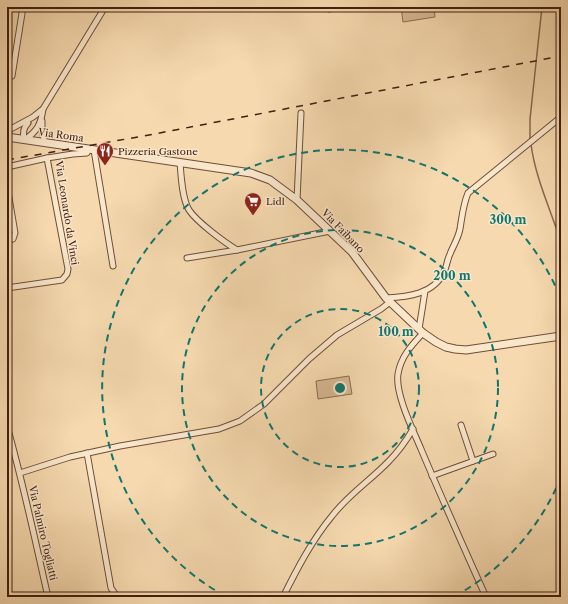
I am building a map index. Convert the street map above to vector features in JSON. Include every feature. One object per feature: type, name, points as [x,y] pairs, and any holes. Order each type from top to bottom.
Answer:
[{"type":"street","points":[[7,74],[12,76],[22,7]]},
{"type":"street","points":[[44,109],[25,126],[23,132],[24,140],[35,133],[44,109],[105,7]]},
{"type":"street","points":[[297,200],[301,113]]},
{"type":"street","points":[[42,116],[42,131],[45,143]]},
{"type":"street","points":[[20,473],[70,457],[120,446],[219,429],[240,421],[264,404],[309,359],[338,335],[381,309],[388,300],[425,291],[434,285],[445,271],[449,255],[458,237],[464,202],[468,193],[561,117]]},
{"type":"street","points":[[7,131],[33,118]]},
{"type":"street","name":"Via Roma","points":[[7,137],[112,152]]},
{"type":"street","points":[[91,150],[113,266]]},
{"type":"street","name":"Via Leonardo da Vinci","points":[[7,288],[62,280],[67,274],[68,270],[47,158],[87,153],[91,150]]},
{"type":"street","name":"Via Faibano","points":[[112,152],[252,173],[270,180],[297,200],[352,252],[388,300],[421,331],[446,347],[466,350],[561,336]]},
{"type":"street","points":[[7,166],[47,158]]},
{"type":"street","points":[[180,162],[185,198],[189,209],[195,218],[237,250]]},
{"type":"street","points":[[7,186],[14,233],[13,240],[7,240]]},
{"type":"street","points":[[187,258],[237,250],[330,231]]},
{"type":"street","points":[[425,291],[421,331],[404,357],[398,374],[400,396],[449,518],[486,597]]},
{"type":"street","points":[[461,425],[474,461]]},
{"type":"street","name":"Via Palmiro Togliatti","points":[[7,426],[20,473],[48,597]]},
{"type":"street","points":[[283,597],[299,566],[332,515],[357,489],[389,462],[402,447],[413,429]]},
{"type":"street","points":[[87,453],[111,588],[117,597]]},
{"type":"street","points":[[432,476],[493,454]]},
{"type":"shaded area","points":[[401,7],[434,7],[435,17],[403,22]]},
{"type":"shaded area","points":[[349,376],[352,394],[318,399],[316,381]]},
{"type":"waterway","points":[[530,141],[530,119],[542,7]]},
{"type":"waterway","points":[[531,144],[536,169],[561,242]]},
{"type":"railway","points":[[7,160],[149,135],[561,56]]},
{"type":"place","name":"Pizzeria Gastone","points":[[105,166]]},
{"type":"place","name":"Lidl","points":[[253,216]]}]
